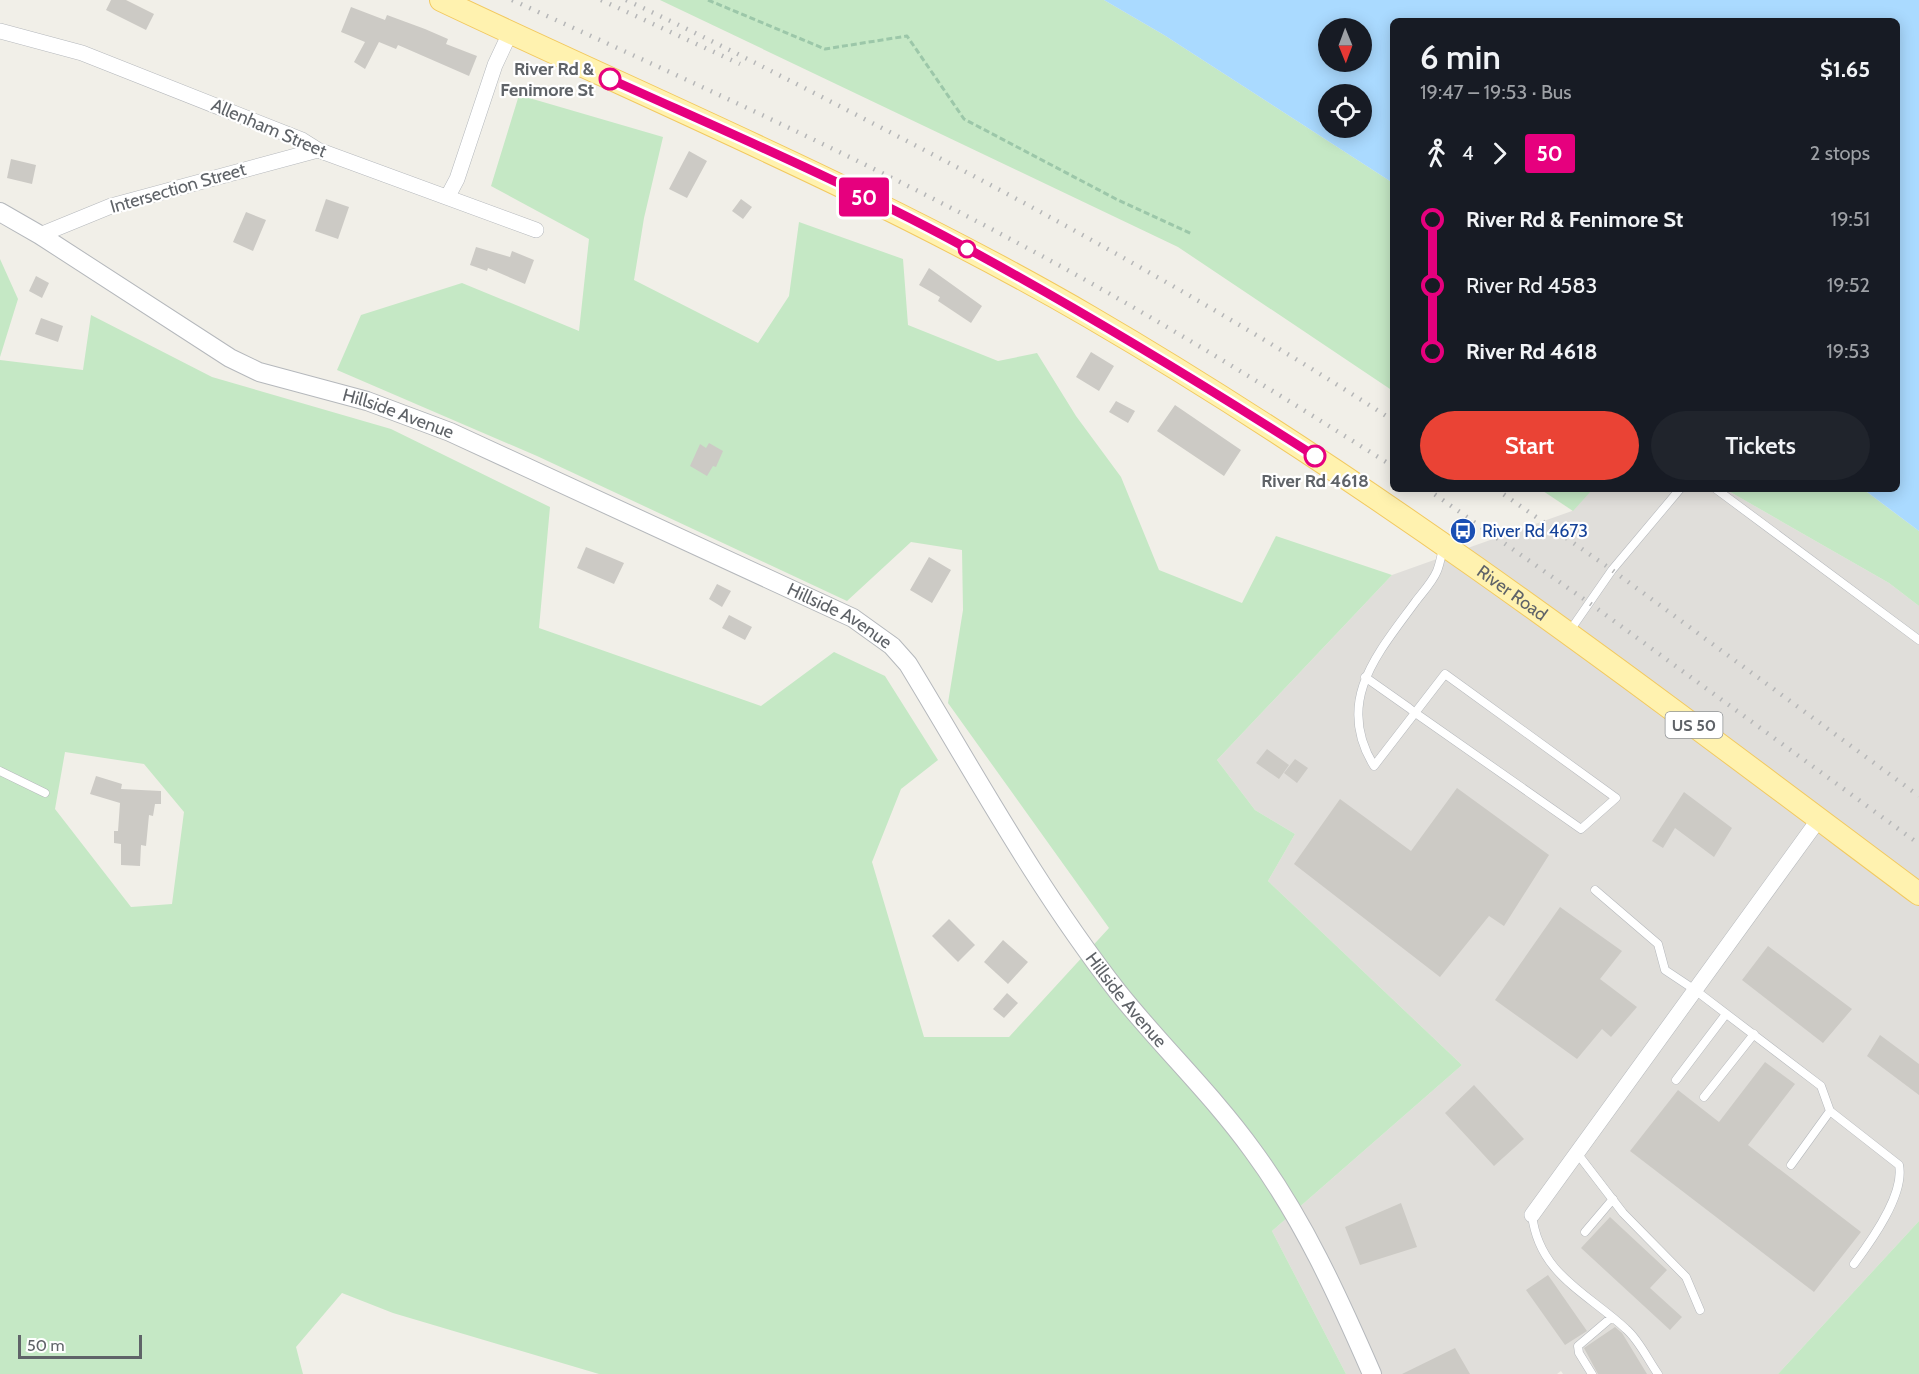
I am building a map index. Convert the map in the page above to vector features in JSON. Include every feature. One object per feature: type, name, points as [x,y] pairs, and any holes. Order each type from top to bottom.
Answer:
[{"type":"main road","name":"River Road","points":[[441,0],[814,172],[957,243],[1090,316],[1223,397],[1364,488],[1569,632],[1919,894]]},
{"type":"street","name":"Allenham Street","points":[[0,31],[82,53],[134,72],[302,140],[318,150],[536,230]]},
{"type":"street","points":[[448,196],[457,179],[495,65],[510,33]]},
{"type":"street","name":"Intersection Street","points":[[40,235],[111,206],[318,150]]},
{"type":"street","name":"Hillside Avenue","points":[[0,212],[40,235],[230,358],[259,372],[367,401],[450,432],[854,618],[892,646],[908,663],[1065,918],[1118,992],[1221,1109],[1287,1201],[1321,1261],[1372,1374]]},
{"type":"street","points":[[1532,1215],[1819,819]]},
{"type":"lane","points":[[1569,632],[1612,570],[1677,492]]},
{"type":"lane","points":[[1720,492],[1919,640]]},
{"type":"lane","points":[[1365,677],[1414,712],[1581,830],[1616,798],[1445,674],[1414,712],[1374,766],[1365,752],[1359,731],[1357,705],[1365,677],[1383,646],[1437,572],[1444,544]]},
{"type":"lane","points":[[0,771],[45,793]]},
{"type":"lane","points":[[1595,890],[1658,944],[1665,970],[1695,990],[1821,1086],[1830,1112],[1899,1165],[1901,1176],[1879,1230],[1854,1264]]},
{"type":"lane","points":[[1676,1080],[1726,1014]]},
{"type":"lane","points":[[1704,1097],[1754,1034]]},
{"type":"lane","points":[[1791,1166],[1830,1112]]},
{"type":"lane","points":[[1577,1153],[1623,1213],[1686,1277],[1700,1311]]},
{"type":"lane","points":[[1585,1232],[1613,1199]]},
{"type":"lane","points":[[1532,1215],[1535,1236],[1545,1258],[1563,1278],[1629,1331],[1658,1374]]},
{"type":"lane","points":[[1592,1374],[1579,1353],[1578,1346],[1612,1317]]},
{"type":"path","points":[[708,0],[825,49],[907,36],[964,119],[1116,199],[1192,234]]},
{"type":"shaded area","points":[[1590,492],[1730,492],[1889,583],[1919,606],[1919,1221],[1778,1374],[1563,1374],[1561,1371],[1557,1374],[1346,1374],[1272,1231],[1462,1065],[1268,881],[1295,834],[1255,810],[1217,760],[1392,575],[1572,511]]},
{"type":"green space","points":[[660,0],[1104,0],[1164,35],[1318,135],[1318,138],[1323,138],[1390,181],[1390,389],[1178,247]]},
{"type":"green space","points":[[519,95],[663,137],[644,218],[634,280],[758,343],[789,296],[799,222],[903,259],[908,325],[998,361],[1037,353],[1076,416],[1121,477],[1159,570],[1242,603],[1276,536],[1392,575],[1217,760],[1255,810],[1295,834],[1268,881],[1462,1065],[1272,1231],[1346,1374],[599,1374],[393,1313],[342,1293],[296,1347],[303,1374],[0,1374],[0,360],[83,370],[91,315],[212,377],[391,429],[550,507],[539,628],[761,706],[834,652],[885,676],[938,760],[901,789],[872,862],[924,1037],[1009,1037],[1109,928],[948,703],[963,610],[962,550],[911,542],[847,601],[537,456],[337,370],[361,315],[462,283],[579,331],[589,239],[491,186]],"holes":[[[65,752],[144,764],[184,812],[172,904],[131,907],[55,809]]]},
{"type":"green space","points":[[0,259],[18,299],[0,357]]},
{"type":"green space","points":[[1544,492],[1590,492],[1573,511]]},
{"type":"green space","points":[[1730,492],[1867,492],[1919,531],[1919,606],[1889,583]]},
{"type":"green space","points":[[1919,1221],[1919,1374],[1778,1374]]},
{"type":"water","points":[[1104,0],[1919,0],[1919,531],[1867,492],[1900,492],[1900,18],[1390,18],[1390,181],[1323,138],[1372,138],[1372,84],[1318,84],[1318,135],[1164,35]]},
{"type":"building","points":[[111,0],[126,0],[154,14],[146,30],[106,10]]},
{"type":"building","points":[[351,7],[385,20],[387,15],[448,39],[446,44],[477,56],[469,76],[398,45],[396,49],[379,42],[365,69],[354,62],[365,42],[341,32]]},
{"type":"building","points":[[689,151],[707,161],[687,198],[669,189]]},
{"type":"building","points":[[11,159],[36,165],[32,184],[7,178]]},
{"type":"building","points":[[326,199],[349,207],[338,239],[315,231]]},
{"type":"building","points":[[741,199],[752,207],[743,219],[732,211]]},
{"type":"building","points":[[246,212],[266,220],[253,251],[233,242]]},
{"type":"building","points":[[476,247],[510,257],[512,251],[534,260],[525,284],[488,268],[487,271],[470,265]]},
{"type":"building","points":[[929,268],[982,306],[971,323],[938,301],[940,297],[919,285]]},
{"type":"building","points":[[36,276],[49,283],[42,298],[29,291]]},
{"type":"building","points":[[41,318],[63,326],[58,342],[35,334]]},
{"type":"building","points":[[1091,352],[1114,366],[1099,391],[1076,377]]},
{"type":"building","points":[[1116,401],[1135,411],[1128,423],[1109,412]]},
{"type":"building","points":[[1175,405],[1241,450],[1224,476],[1157,431]]},
{"type":"building","points":[[709,443],[723,451],[716,467],[713,466],[707,476],[690,466],[700,444],[706,448]]},
{"type":"building","points":[[586,547],[624,563],[614,584],[577,568]]},
{"type":"building","points":[[929,557],[951,570],[932,603],[910,590]]},
{"type":"building","points":[[717,584],[731,591],[722,607],[709,599]]},
{"type":"building","points":[[729,615],[752,627],[745,640],[722,628]]},
{"type":"building","points":[[1267,749],[1289,765],[1279,779],[1256,763]]},
{"type":"building","points":[[1295,759],[1308,768],[1297,783],[1284,773]]},
{"type":"building","points":[[96,776],[122,784],[121,789],[161,791],[161,804],[155,804],[153,816],[149,815],[146,846],[141,845],[140,866],[121,865],[121,844],[114,843],[114,831],[118,831],[120,803],[90,794]]},
{"type":"building","points":[[1457,788],[1549,855],[1504,926],[1489,916],[1440,977],[1294,864],[1340,799],[1411,851]]},
{"type":"building","points":[[1684,792],[1732,828],[1714,857],[1675,828],[1663,848],[1652,841]]},
{"type":"building","points":[[1560,907],[1622,951],[1600,979],[1637,1007],[1611,1037],[1602,1029],[1577,1059],[1495,1000]]},
{"type":"building","points":[[949,919],[975,945],[958,962],[932,936]]},
{"type":"building","points":[[1003,940],[1028,962],[1008,984],[984,962]]},
{"type":"building","points":[[1768,946],[1852,1009],[1823,1043],[1742,980]]},
{"type":"building","points":[[1007,993],[1018,1003],[1004,1018],[993,1009]]},
{"type":"building","points":[[1880,1035],[1919,1064],[1919,1095],[1867,1056]]},
{"type":"building","points":[[1765,1062],[1795,1084],[1748,1145],[1861,1232],[1814,1292],[1630,1151],[1678,1090],[1719,1122]]},
{"type":"building","points":[[1474,1085],[1524,1139],[1494,1166],[1445,1113]]},
{"type":"building","points":[[1401,1203],[1417,1247],[1360,1265],[1345,1227]]},
{"type":"building","points":[[1610,1217],[1667,1270],[1650,1288],[1682,1317],[1670,1330],[1581,1248]]},
{"type":"building","points":[[1548,1275],[1587,1331],[1565,1345],[1526,1290]]},
{"type":"building","points":[[1615,1327],[1622,1333],[1647,1374],[1598,1374],[1584,1348]]},
{"type":"building","points":[[1455,1348],[1470,1374],[1402,1374]]},
{"type":"railway","points":[[512,0],[828,146],[1014,241],[1158,322],[1390,465]]},
{"type":"railway","points":[[601,0],[740,64]]},
{"type":"railway","points":[[626,0],[812,92],[1072,229],[1267,341],[1390,418]]},
{"type":"railway","points":[[1431,492],[1588,602],[1919,844]]},
{"type":"railway","points":[[1500,492],[1612,570],[1919,796]]},
{"type":"bus line","name":"50","points":[[610,79],[814,172],[957,243],[1090,316],[1315,456]]},
{"type":"place","name":"River Rd & Fenimore St","points":[[610,79]]},
{"type":"place","name":"River Rd 4618","points":[[1315,456]]},
{"type":"place","name":"River Rd 4673","points":[[1463,531]]}]
